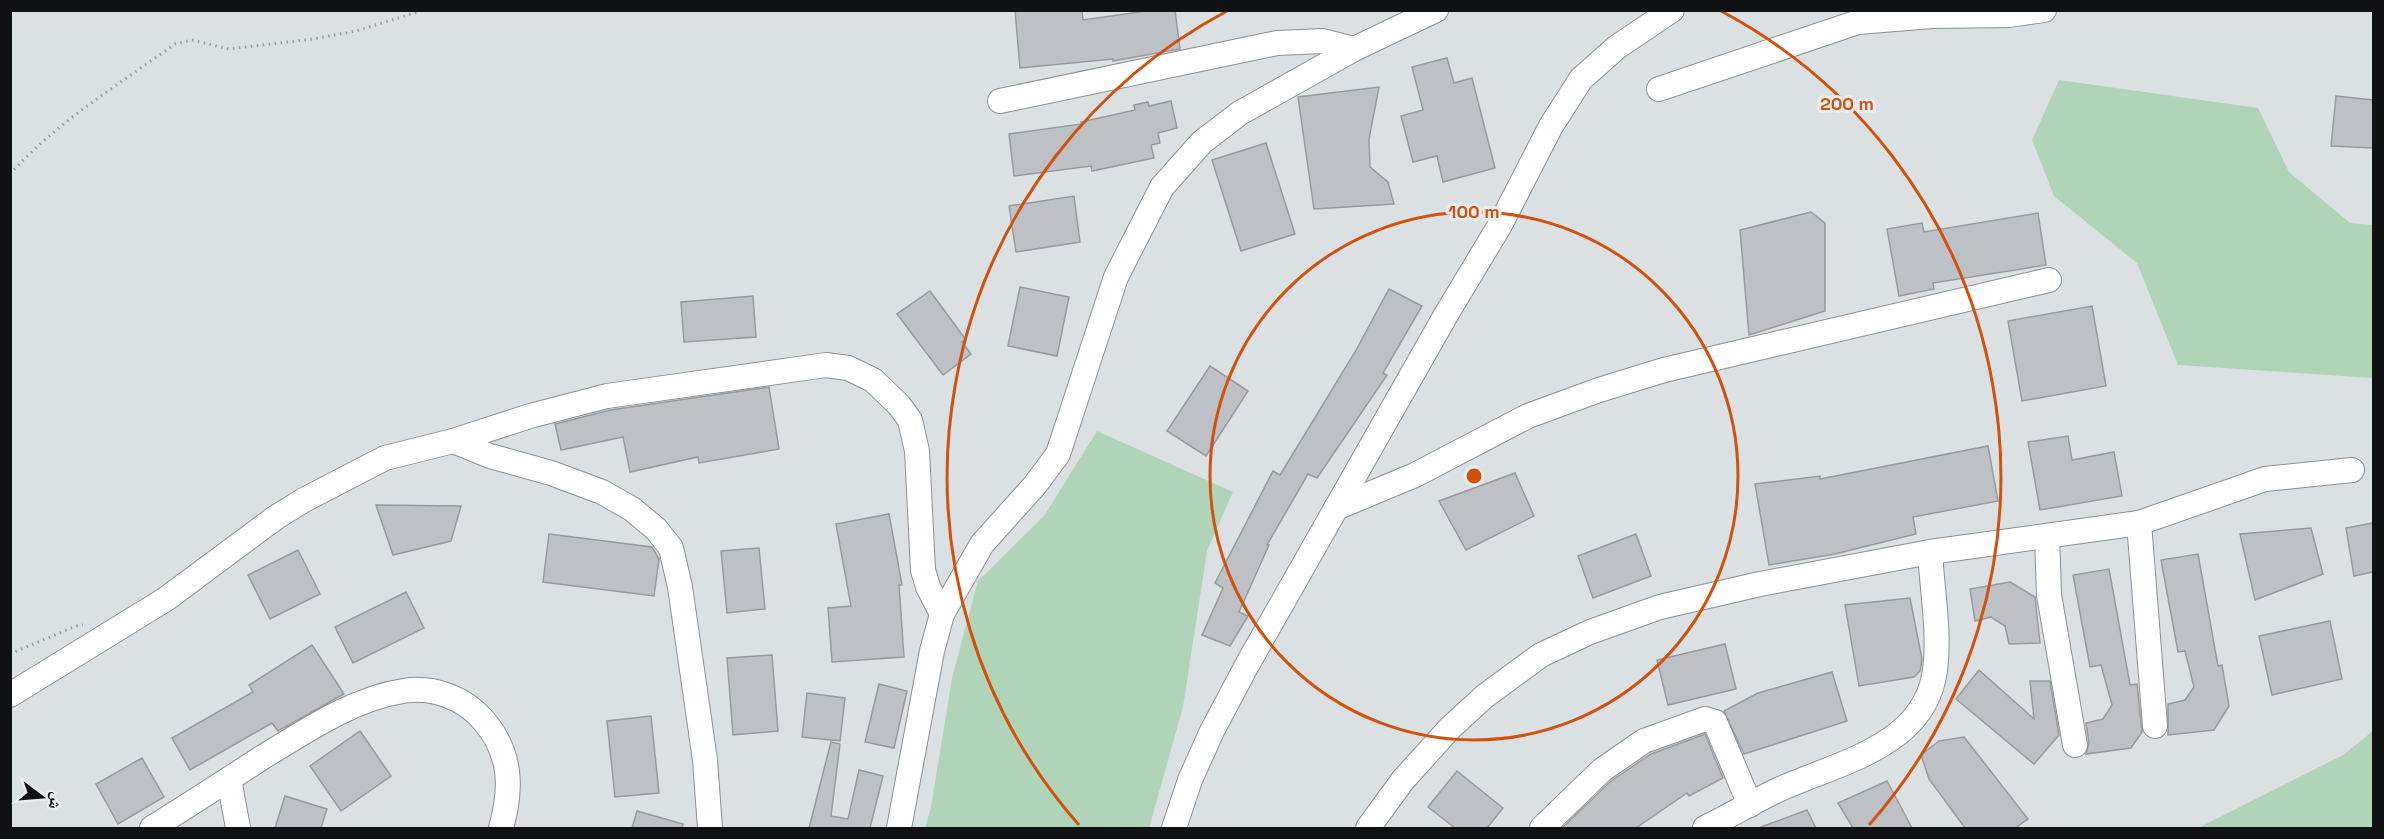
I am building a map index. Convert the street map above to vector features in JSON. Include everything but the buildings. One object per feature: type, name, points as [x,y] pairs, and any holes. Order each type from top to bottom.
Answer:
[{"type":"street","points":[[898,828],[932,651],[942,614],[982,544],[1035,485],[1058,454],[1116,277],[1162,187],[1202,142],[1239,113],[1354,49],[1436,10]]},
{"type":"street","points":[[1174,828],[1190,780],[1212,731],[1336,508],[1500,225],[1551,126],[1581,79],[1617,47],[1672,10]]},
{"type":"street","points":[[1659,89],[1858,22],[1932,16],[2009,15],[2044,10]]},
{"type":"street","points":[[1000,101],[1278,43],[1323,41],[1354,49]]},
{"type":"street","points":[[1336,508],[1415,475],[1528,416],[1608,387],[1664,370],[2049,280]]},
{"type":"street","points":[[10,695],[166,599],[275,518],[304,500],[385,458],[453,441],[530,416],[607,396],[826,365],[848,368],[873,380],[899,405],[910,420],[916,451],[923,570],[928,587],[942,614]]},
{"type":"street","points":[[453,441],[490,456],[551,473],[603,492],[632,509],[656,529],[671,548],[680,587],[705,760],[710,828]]},
{"type":"street","points":[[1368,828],[1403,780],[1450,728],[1485,696],[1541,655],[1590,632],[1660,607],[1760,584],[1930,552],[2139,523],[2265,479],[2352,470]]},
{"type":"street","points":[[2139,523],[2154,726]]},
{"type":"street","points":[[2047,536],[2049,595],[2075,745]]},
{"type":"street","points":[[1705,828],[1778,790],[1861,757],[1916,718],[1934,678],[1936,654],[1930,552]]},
{"type":"street","points":[[152,828],[322,721],[362,703],[404,690],[433,691],[456,698],[479,715],[496,735],[505,758],[508,780],[507,805],[501,828]]},
{"type":"street","points":[[1542,828],[1602,770],[1644,741],[1705,719],[1715,722],[1750,805]]},
{"type":"street","points":[[229,779],[238,828]]},
{"type":"path","points":[[10,174],[44,139],[80,110],[175,44],[192,40],[229,49],[313,39],[356,31],[424,10]]},
{"type":"green space","points":[[2059,80],[2258,108],[2289,172],[2350,223],[2373,225],[2373,378],[2178,365],[2137,263],[2054,196],[2032,140]]},
{"type":"green space","points":[[1097,431],[1233,492],[1207,551],[1183,707],[1149,828],[925,828],[931,807],[952,678],[978,581],[1044,516]]},
{"type":"green space","points":[[2373,731],[2373,828],[2198,828],[2343,755]]}]
